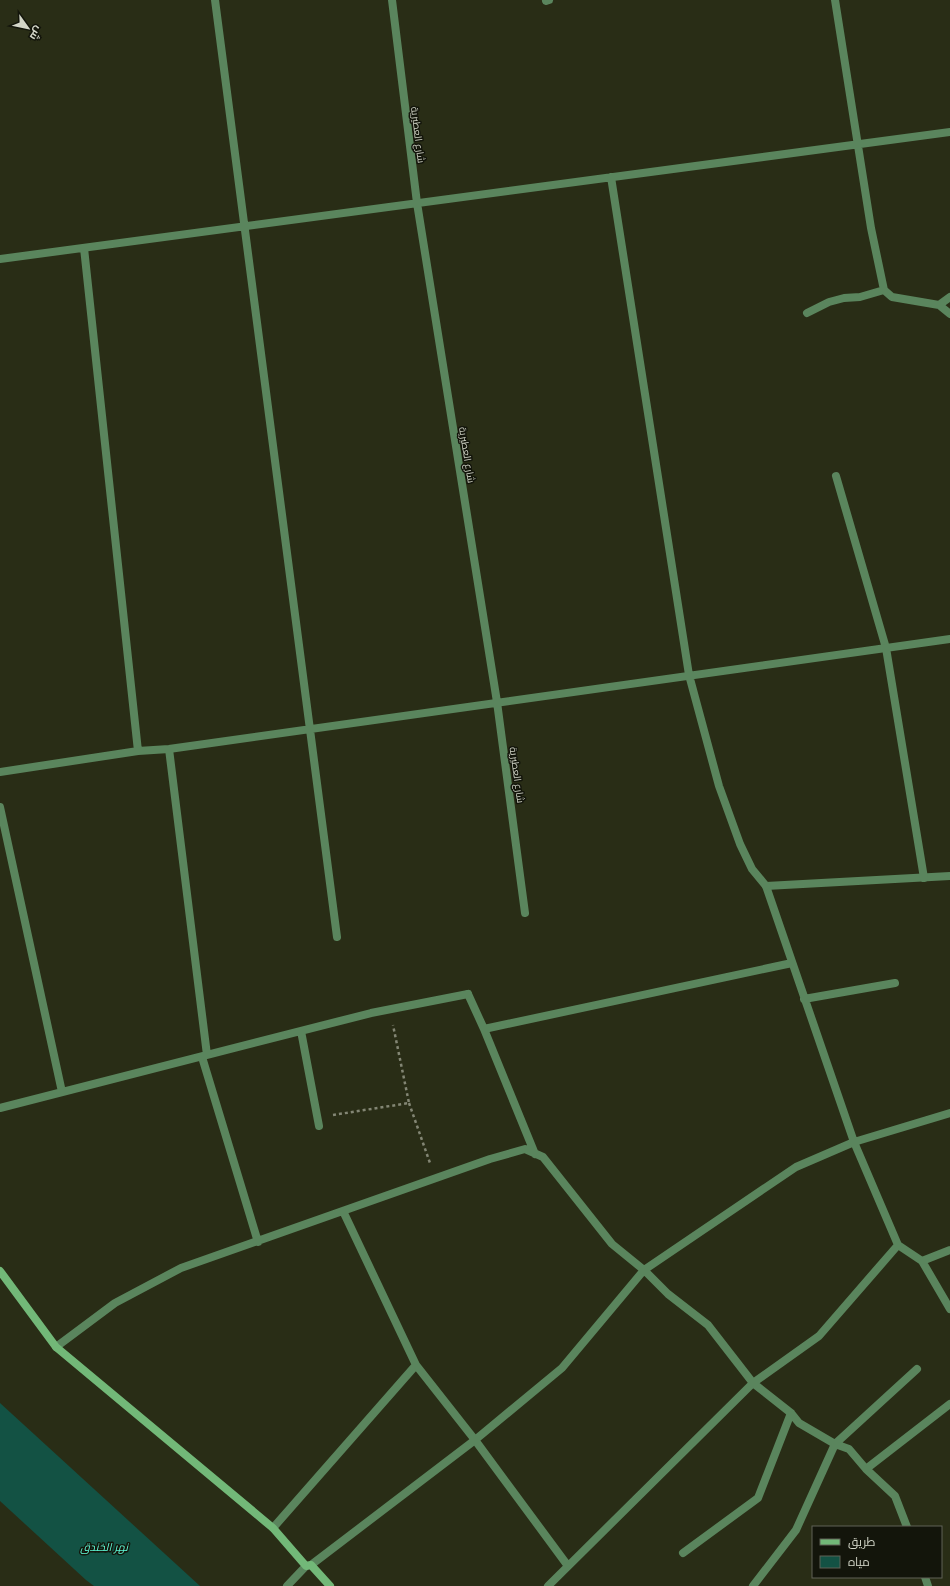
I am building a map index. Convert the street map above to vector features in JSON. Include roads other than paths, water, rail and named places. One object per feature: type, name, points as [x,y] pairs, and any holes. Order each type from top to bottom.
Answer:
[{"type":"main road","points":[[0,1271],[56,1347],[273,1528],[330,1586]]},
{"type":"street","points":[[215,0],[337,937]]},
{"type":"street","name":"شارع العطيرية","points":[[392,0],[417,203],[496,702],[525,913]]},
{"type":"street","points":[[835,0],[871,228],[884,290],[892,297],[939,306],[950,314]]},
{"type":"street","points":[[0,259],[950,132]]},
{"type":"street","points":[[611,177],[689,675],[719,786],[740,844],[752,869],[766,886],[854,1142],[898,1245],[922,1261],[950,1309]]},
{"type":"street","points":[[84,248],[138,751]]},
{"type":"street","points":[[807,313],[829,302],[844,298],[860,297],[884,290]]},
{"type":"street","points":[[939,306],[950,297]]},
{"type":"street","points":[[836,476],[886,648],[924,878]]},
{"type":"street","points":[[0,772],[138,751],[310,729],[950,639]]},
{"type":"street","points":[[169,748],[204,1056],[258,1242]]},
{"type":"street","points":[[0,807],[62,1092]]},
{"type":"street","points":[[766,886],[950,876]]},
{"type":"street","points":[[484,1029],[792,963]]},
{"type":"street","points":[[804,998],[895,983]]},
{"type":"street","points":[[0,1108],[301,1031],[389,1010],[468,994],[536,1154]]},
{"type":"street","points":[[301,1031],[318,1122]]},
{"type":"street","points":[[287,1586],[309,1565],[475,1440],[562,1368],[644,1270],[796,1168],[854,1142],[950,1113]]},
{"type":"street","points":[[56,1347],[115,1303],[181,1268],[258,1242],[435,1178],[525,1149],[543,1157],[612,1244],[644,1270],[668,1294],[708,1325],[753,1383],[790,1413],[799,1423],[835,1444],[849,1449],[866,1469],[895,1496],[908,1526]]},
{"type":"street","points":[[343,1211],[416,1365],[475,1440],[568,1566]]},
{"type":"street","points":[[548,1586],[753,1383],[819,1336],[898,1245]]},
{"type":"street","points":[[922,1261],[950,1250]]},
{"type":"street","points":[[273,1528],[416,1365]]},
{"type":"street","points":[[753,1586],[796,1530],[835,1444],[917,1369]]},
{"type":"street","points":[[866,1469],[950,1404]]},
{"type":"street","points":[[683,1553],[758,1498],[790,1413]]},
{"type":"water","name":"نهر الخندق","points":[[0,1403],[200,1586],[94,1586],[86,1580],[0,1501]]}]
